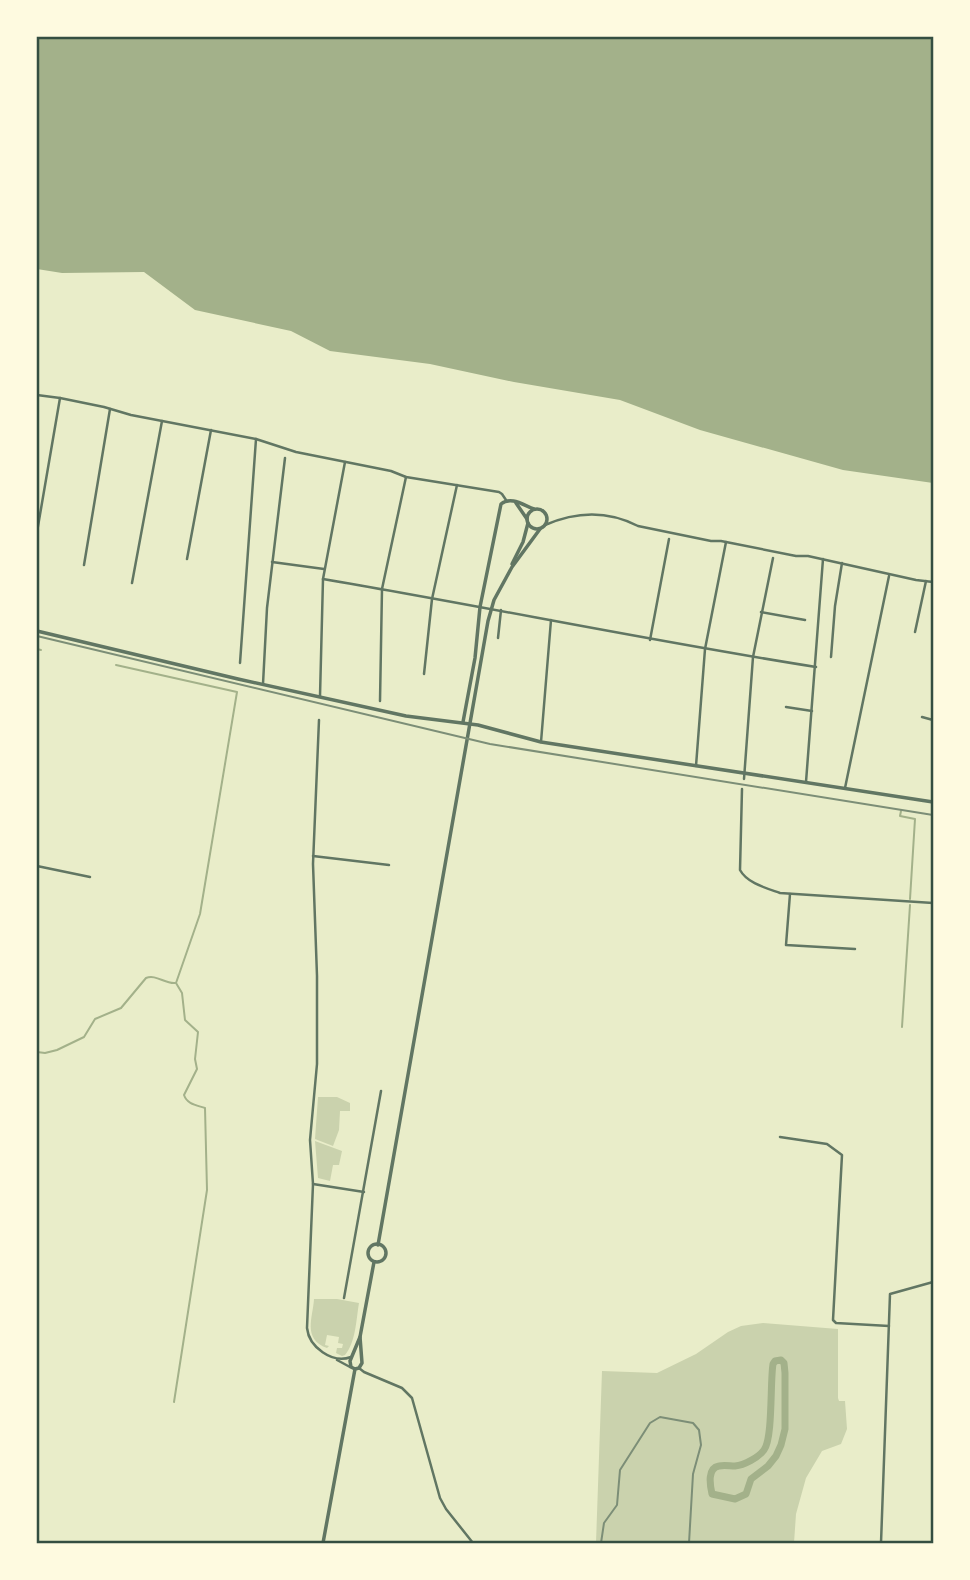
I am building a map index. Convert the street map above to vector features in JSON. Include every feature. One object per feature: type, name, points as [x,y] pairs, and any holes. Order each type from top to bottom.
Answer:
[{"type":"street","points":[[37,395],[256,439],[296,452],[391,471],[406,477],[499,492],[506,500]]},
{"type":"street","points":[[37,532],[60,398]]},
{"type":"street","points":[[84,565],[110,409]]},
{"type":"street","points":[[132,583],[162,420]]},
{"type":"street","points":[[187,559],[211,430]]},
{"type":"street","points":[[240,663],[256,439]]},
{"type":"street","points":[[264,684],[267,608],[285,458]]},
{"type":"street","points":[[320,696],[323,579],[345,462]]},
{"type":"street","points":[[380,701],[382,589],[406,477]]},
{"type":"street","points":[[425,674],[432,599],[457,485]]},
{"type":"street","points":[[463,722],[475,658],[480,607],[501,504],[510,500],[541,509],[546,513],[545,525]]},
{"type":"street","points":[[515,501],[534,528],[540,529]]},
{"type":"street","points":[[512,566],[523,542],[529,513],[534,509]]},
{"type":"street","points":[[378,1245],[488,621],[494,600],[505,578],[540,529],[575,515],[590,513],[697,538],[808,556],[933,582]]},
{"type":"street","points":[[650,640],[669,539]]},
{"type":"street","points":[[695,766],[705,649],[726,542]]},
{"type":"street","points":[[744,779],[753,657],[773,558]]},
{"type":"street","points":[[806,783],[823,559]]},
{"type":"street","points":[[272,562],[325,570]]},
{"type":"street","points":[[831,657],[842,563]]},
{"type":"street","points":[[845,788],[890,574]]},
{"type":"street","points":[[323,579],[501,610],[650,640],[816,667]]},
{"type":"street","points":[[915,632],[926,581]]},
{"type":"street","points":[[498,638],[501,610]]},
{"type":"street","points":[[761,612],[805,620]]},
{"type":"street","points":[[541,742],[551,620]]},
{"type":"street","points":[[37,631],[406,716],[463,722],[541,742],[933,802]]},
{"type":"street","points":[[786,707],[812,711]]},
{"type":"street","points":[[922,717],[933,720]]},
{"type":"street","points":[[318,720],[313,856],[317,1064],[310,1140],[313,1184],[308,1336],[314,1347],[402,1388],[412,1398],[440,1498],[473,1543]]},
{"type":"street","points":[[743,789],[740,866],[745,878],[768,889],[790,894],[933,903]]},
{"type":"street","points":[[313,856],[389,865]]},
{"type":"street","points":[[37,866],[90,877]]},
{"type":"street","points":[[790,894],[786,945],[855,949]]},
{"type":"street","points":[[344,1298],[381,1091]]},
{"type":"street","points":[[780,1137],[827,1144],[842,1155],[833,1320],[836,1323],[889,1325]]},
{"type":"street","points":[[313,1184],[364,1192]]},
{"type":"street","points":[[374,1262],[381,1261],[385,1256],[384,1249],[378,1245]]},
{"type":"street","points":[[374,1262],[368,1252],[378,1245]]},
{"type":"street","points":[[355,1368],[351,1357],[360,1337],[374,1262]]},
{"type":"street","points":[[881,1543],[890,1294],[933,1282]]},
{"type":"street","points":[[323,1543],[355,1368],[362,1359],[360,1337]]},
{"type":"street","points":[[334,1358],[351,1357]]},
{"type":"shaded area","points":[[37,37],[933,37],[933,483],[843,470],[700,430],[620,400],[430,364],[330,351],[291,331],[195,310],[144,272],[62,273],[37,269]]},
{"type":"shaded area","points":[[318,1097],[337,1097],[350,1103],[350,1111],[340,1111],[339,1130],[333,1146],[315,1139]]},
{"type":"shaded area","points":[[315,1141],[342,1151],[339,1165],[333,1165],[330,1181],[318,1178]]},
{"type":"shaded area","points":[[314,1299],[359,1303],[353,1337],[345,1355],[336,1353],[337,1348],[342,1348],[343,1344],[338,1343],[339,1337],[327,1335],[327,1348],[314,1339],[311,1327]]},
{"type":"shaded area","points":[[763,1323],[838,1329],[838,1398],[839,1401],[845,1401],[847,1429],[841,1444],[822,1451],[806,1478],[796,1514],[794,1543],[596,1543],[602,1371],[657,1373],[696,1354],[728,1332],[741,1326]]},
{"type":"waterway","points":[[37,649],[41,650]]},
{"type":"waterway","points":[[116,665],[237,692],[200,914],[176,983],[182,993],[185,1020],[198,1032],[195,1059],[197,1069],[184,1095],[190,1102],[205,1108],[207,1190],[174,1402]]},
{"type":"waterway","points":[[901,811],[900,816],[915,819],[910,899]]},
{"type":"waterway","points":[[902,1027],[910,905]]},
{"type":"waterway","points":[[37,1052],[57,1050],[84,1037],[95,1019],[121,1008],[146,978],[153,977],[175,983]]},
{"type":"waterway","points":[[781,1360],[785,1373],[785,1429],[776,1456],[751,1479],[746,1494],[735,1499],[712,1494],[710,1477],[715,1467],[742,1464],[764,1450],[769,1434],[773,1364],[781,1360]]},
{"type":"railway","points":[[37,636],[490,744],[933,815]]},
{"type":"railway","points":[[601,1543],[604,1523],[617,1505],[620,1470],[650,1423],[660,1417],[693,1423],[699,1430],[701,1445],[693,1474],[689,1543]]}]
